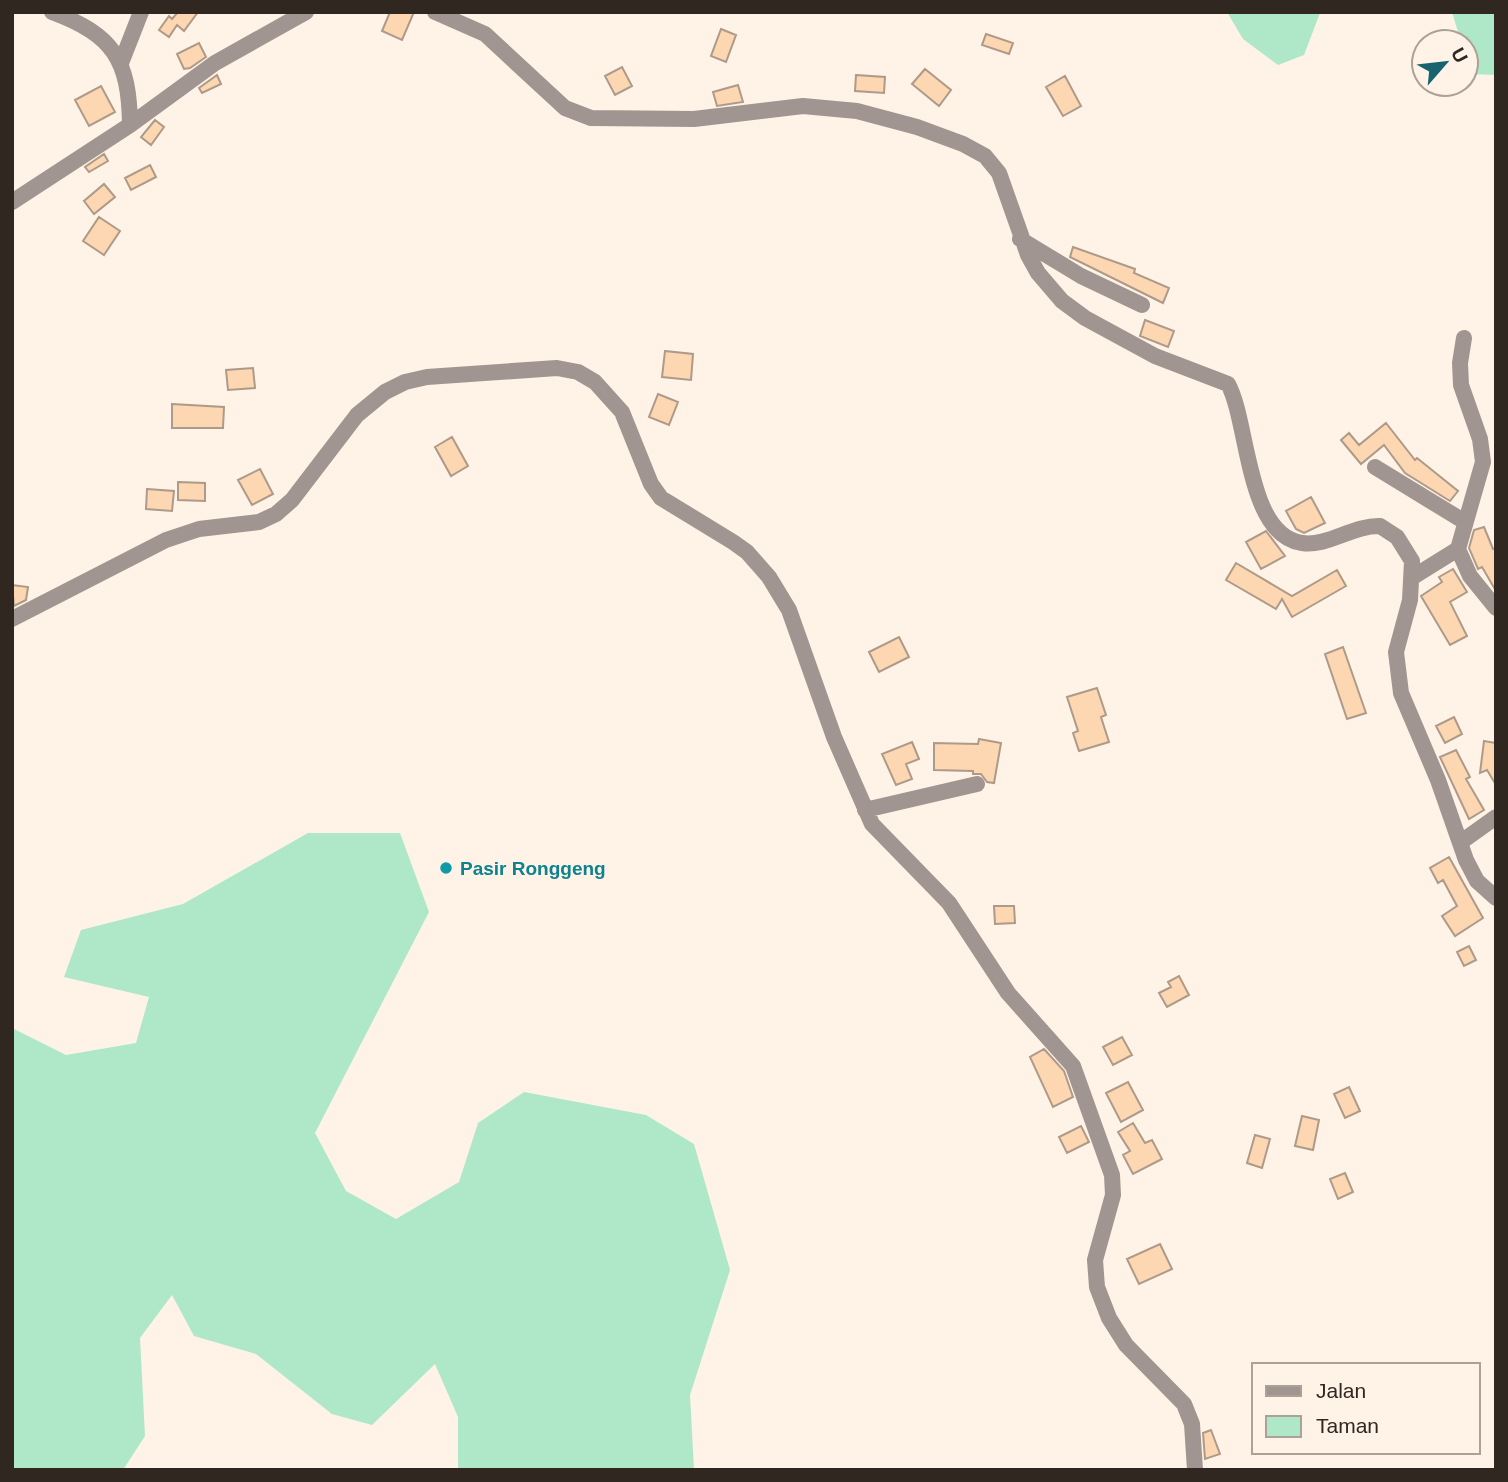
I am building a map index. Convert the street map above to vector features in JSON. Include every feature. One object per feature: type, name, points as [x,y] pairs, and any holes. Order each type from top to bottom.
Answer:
[{"type":"street","points":[[52,12],[99,35],[121,63],[130,95],[130,125]]},
{"type":"street","points":[[121,63],[141,12]]},
{"type":"street","points":[[12,202],[130,125],[215,63],[306,12]]},
{"type":"street","points":[[435,12],[485,34],[565,108],[591,118],[694,119],[803,106],[856,111],[944,135],[977,151],[996,168],[1020,239],[1051,289],[1085,318],[1175,366],[1221,379],[1228,384],[1258,494],[1269,517],[1285,536],[1296,542],[1310,543],[1370,526],[1384,527],[1406,548],[1413,577],[1396,652],[1398,682],[1477,881],[1496,898]]},
{"type":"street","points":[[1020,239],[1081,276],[1142,305]]},
{"type":"street","points":[[1464,338],[1461,385],[1483,454],[1477,494],[1465,522],[1458,549],[1470,576],[1496,608]]},
{"type":"street","points":[[12,619],[166,540],[199,529],[268,519],[292,500],[358,415],[385,392],[405,382],[427,377],[564,369],[587,377],[614,399],[627,420],[646,471],[661,498],[747,552],[775,585],[789,610],[834,737],[865,810],[883,838],[949,903],[1008,993],[1065,1054],[1079,1076],[1113,1185],[1097,1249],[1097,1287],[1109,1318],[1126,1345],[1184,1405],[1192,1424],[1195,1470]]},
{"type":"street","points":[[1375,467],[1465,522]]},
{"type":"street","points":[[1413,577],[1458,549]]},
{"type":"street","points":[[865,810],[977,784]]},
{"type":"street","points":[[1461,842],[1496,817]]},
{"type":"green space","points":[[1227,12],[1320,13],[1304,55],[1278,65],[1243,39]]},
{"type":"green space","points":[[1452,12],[1496,12],[1496,75],[1480,74],[1480,28],[1457,28]]},
{"type":"green space","points":[[308,833],[400,833],[429,912],[315,1133],[346,1191],[396,1219],[459,1182],[478,1123],[524,1092],[646,1115],[694,1144],[730,1270],[690,1395],[694,1470],[458,1470],[458,1417],[435,1364],[372,1425],[332,1414],[256,1354],[194,1336],[172,1295],[140,1338],[145,1436],[123,1470],[12,1470],[12,1028],[66,1055],[136,1043],[149,997],[64,977],[81,930],[183,904]]},
{"type":"building","points":[[178,12],[198,12],[184,31],[177,25],[169,37],[159,30],[169,16],[172,19]]},
{"type":"building","points":[[390,12],[414,12],[402,40],[382,31]]},
{"type":"building","points":[[721,29],[736,35],[726,62],[711,56]]},
{"type":"building","points":[[986,34],[1013,43],[1009,54],[982,45]]},
{"type":"building","points":[[199,43],[206,57],[184,69],[177,54]]},
{"type":"building","points":[[622,67],[632,86],[615,95],[605,76]]},
{"type":"building","points":[[925,69],[951,90],[939,106],[912,84]]},
{"type":"building","points":[[217,75],[221,84],[202,93],[199,88]]},
{"type":"building","points":[[856,75],[885,77],[884,93],[855,91]]},
{"type":"building","points":[[1065,76],[1081,106],[1063,116],[1046,87]]},
{"type":"building","points":[[738,85],[743,102],[717,106],[713,92]]},
{"type":"building","points":[[101,86],[115,112],[89,126],[75,100]]},
{"type":"building","points":[[155,120],[164,127],[151,145],[141,137]]},
{"type":"building","points":[[104,154],[108,161],[89,172],[85,167]]},
{"type":"building","points":[[150,165],[156,177],[131,190],[125,178]]},
{"type":"building","points":[[104,184],[115,197],[94,214],[84,201]]},
{"type":"building","points":[[99,217],[120,231],[104,255],[83,241]]},
{"type":"building","points":[[1073,247],[1135,269],[1134,273],[1169,288],[1163,303],[1070,257]]},
{"type":"building","points":[[1145,320],[1174,331],[1168,347],[1140,336]]},
{"type":"building","points":[[665,351],[693,354],[691,380],[662,377]]},
{"type":"building","points":[[253,368],[255,388],[228,390],[226,370]]},
{"type":"building","points":[[658,394],[678,402],[669,425],[649,417]]},
{"type":"building","points":[[172,404],[224,407],[223,428],[172,428]]},
{"type":"building","points":[[1386,423],[1415,460],[1417,458],[1458,491],[1450,501],[1405,473],[1384,445],[1361,464],[1341,440],[1349,433],[1359,445]]},
{"type":"building","points":[[452,437],[468,466],[451,476],[435,447]]},
{"type":"building","points":[[260,469],[273,494],[252,505],[238,480]]},
{"type":"building","points":[[178,482],[205,483],[205,501],[178,500]]},
{"type":"building","points":[[147,489],[174,491],[172,511],[146,509]]},
{"type":"building","points":[[1311,497],[1325,523],[1304,533],[1296,529],[1286,511]]},
{"type":"building","points":[[1484,527],[1493,549],[1496,548],[1496,591],[1482,567],[1478,569],[1469,548],[1474,530]]},
{"type":"building","points":[[1266,531],[1285,556],[1261,569],[1246,542]]},
{"type":"building","points":[[1236,563],[1292,596],[1337,570],[1346,586],[1292,617],[1282,599],[1276,609],[1226,580]]},
{"type":"building","points":[[1453,569],[1467,592],[1450,602],[1467,636],[1450,645],[1421,596],[1442,582],[1439,577]]},
{"type":"building","points":[[12,585],[28,587],[26,600],[14,606]]},
{"type":"building","points":[[899,637],[909,657],[879,672],[869,652]]},
{"type":"building","points":[[1343,647],[1366,713],[1347,719],[1325,654]]},
{"type":"building","points":[[1097,688],[1106,715],[1101,717],[1109,742],[1079,751],[1073,733],[1078,731],[1067,697]]},
{"type":"building","points":[[1454,717],[1462,734],[1445,743],[1436,726]]},
{"type":"building","points":[[979,739],[1001,743],[994,783],[987,782],[981,774],[973,774],[973,771],[934,770],[934,743],[978,744]]},
{"type":"building","points":[[1484,741],[1496,743],[1496,785],[1487,770],[1480,773]]},
{"type":"building","points":[[912,742],[919,759],[906,764],[912,779],[896,785],[882,754]]},
{"type":"building","points":[[1456,750],[1470,777],[1466,779],[1484,810],[1469,819],[1440,757]]},
{"type":"building","points":[[1449,857],[1483,918],[1455,936],[1442,916],[1457,906],[1443,880],[1438,883],[1430,868]]},
{"type":"building","points":[[994,906],[1014,906],[1015,923],[995,924]]},
{"type":"building","points":[[1469,946],[1476,960],[1464,966],[1457,952]]},
{"type":"building","points":[[1179,976],[1189,995],[1167,1007],[1159,993],[1171,987],[1168,982]]},
{"type":"building","points":[[1122,1037],[1132,1055],[1113,1065],[1103,1047]]},
{"type":"building","points":[[1044,1049],[1064,1071],[1073,1097],[1053,1107],[1030,1057]]},
{"type":"building","points":[[1128,1082],[1143,1110],[1121,1122],[1106,1093]]},
{"type":"building","points":[[1349,1087],[1360,1111],[1345,1118],[1334,1094]]},
{"type":"building","points":[[1302,1116],[1319,1120],[1313,1150],[1295,1146]]},
{"type":"building","points":[[1133,1123],[1145,1143],[1152,1140],[1162,1159],[1133,1174],[1123,1155],[1130,1151],[1118,1132]]},
{"type":"building","points":[[1081,1126],[1089,1142],[1067,1153],[1059,1137]]},
{"type":"building","points":[[1255,1135],[1270,1139],[1262,1168],[1247,1163]]},
{"type":"building","points":[[1345,1173],[1353,1192],[1338,1199],[1330,1179]]},
{"type":"building","points":[[1160,1244],[1172,1269],[1139,1284],[1127,1259]]},
{"type":"building","points":[[1211,1430],[1220,1454],[1205,1459],[1203,1433]]},
{"type":"place","name":"Pasir Ronggeng","points":[[446,868]]}]
